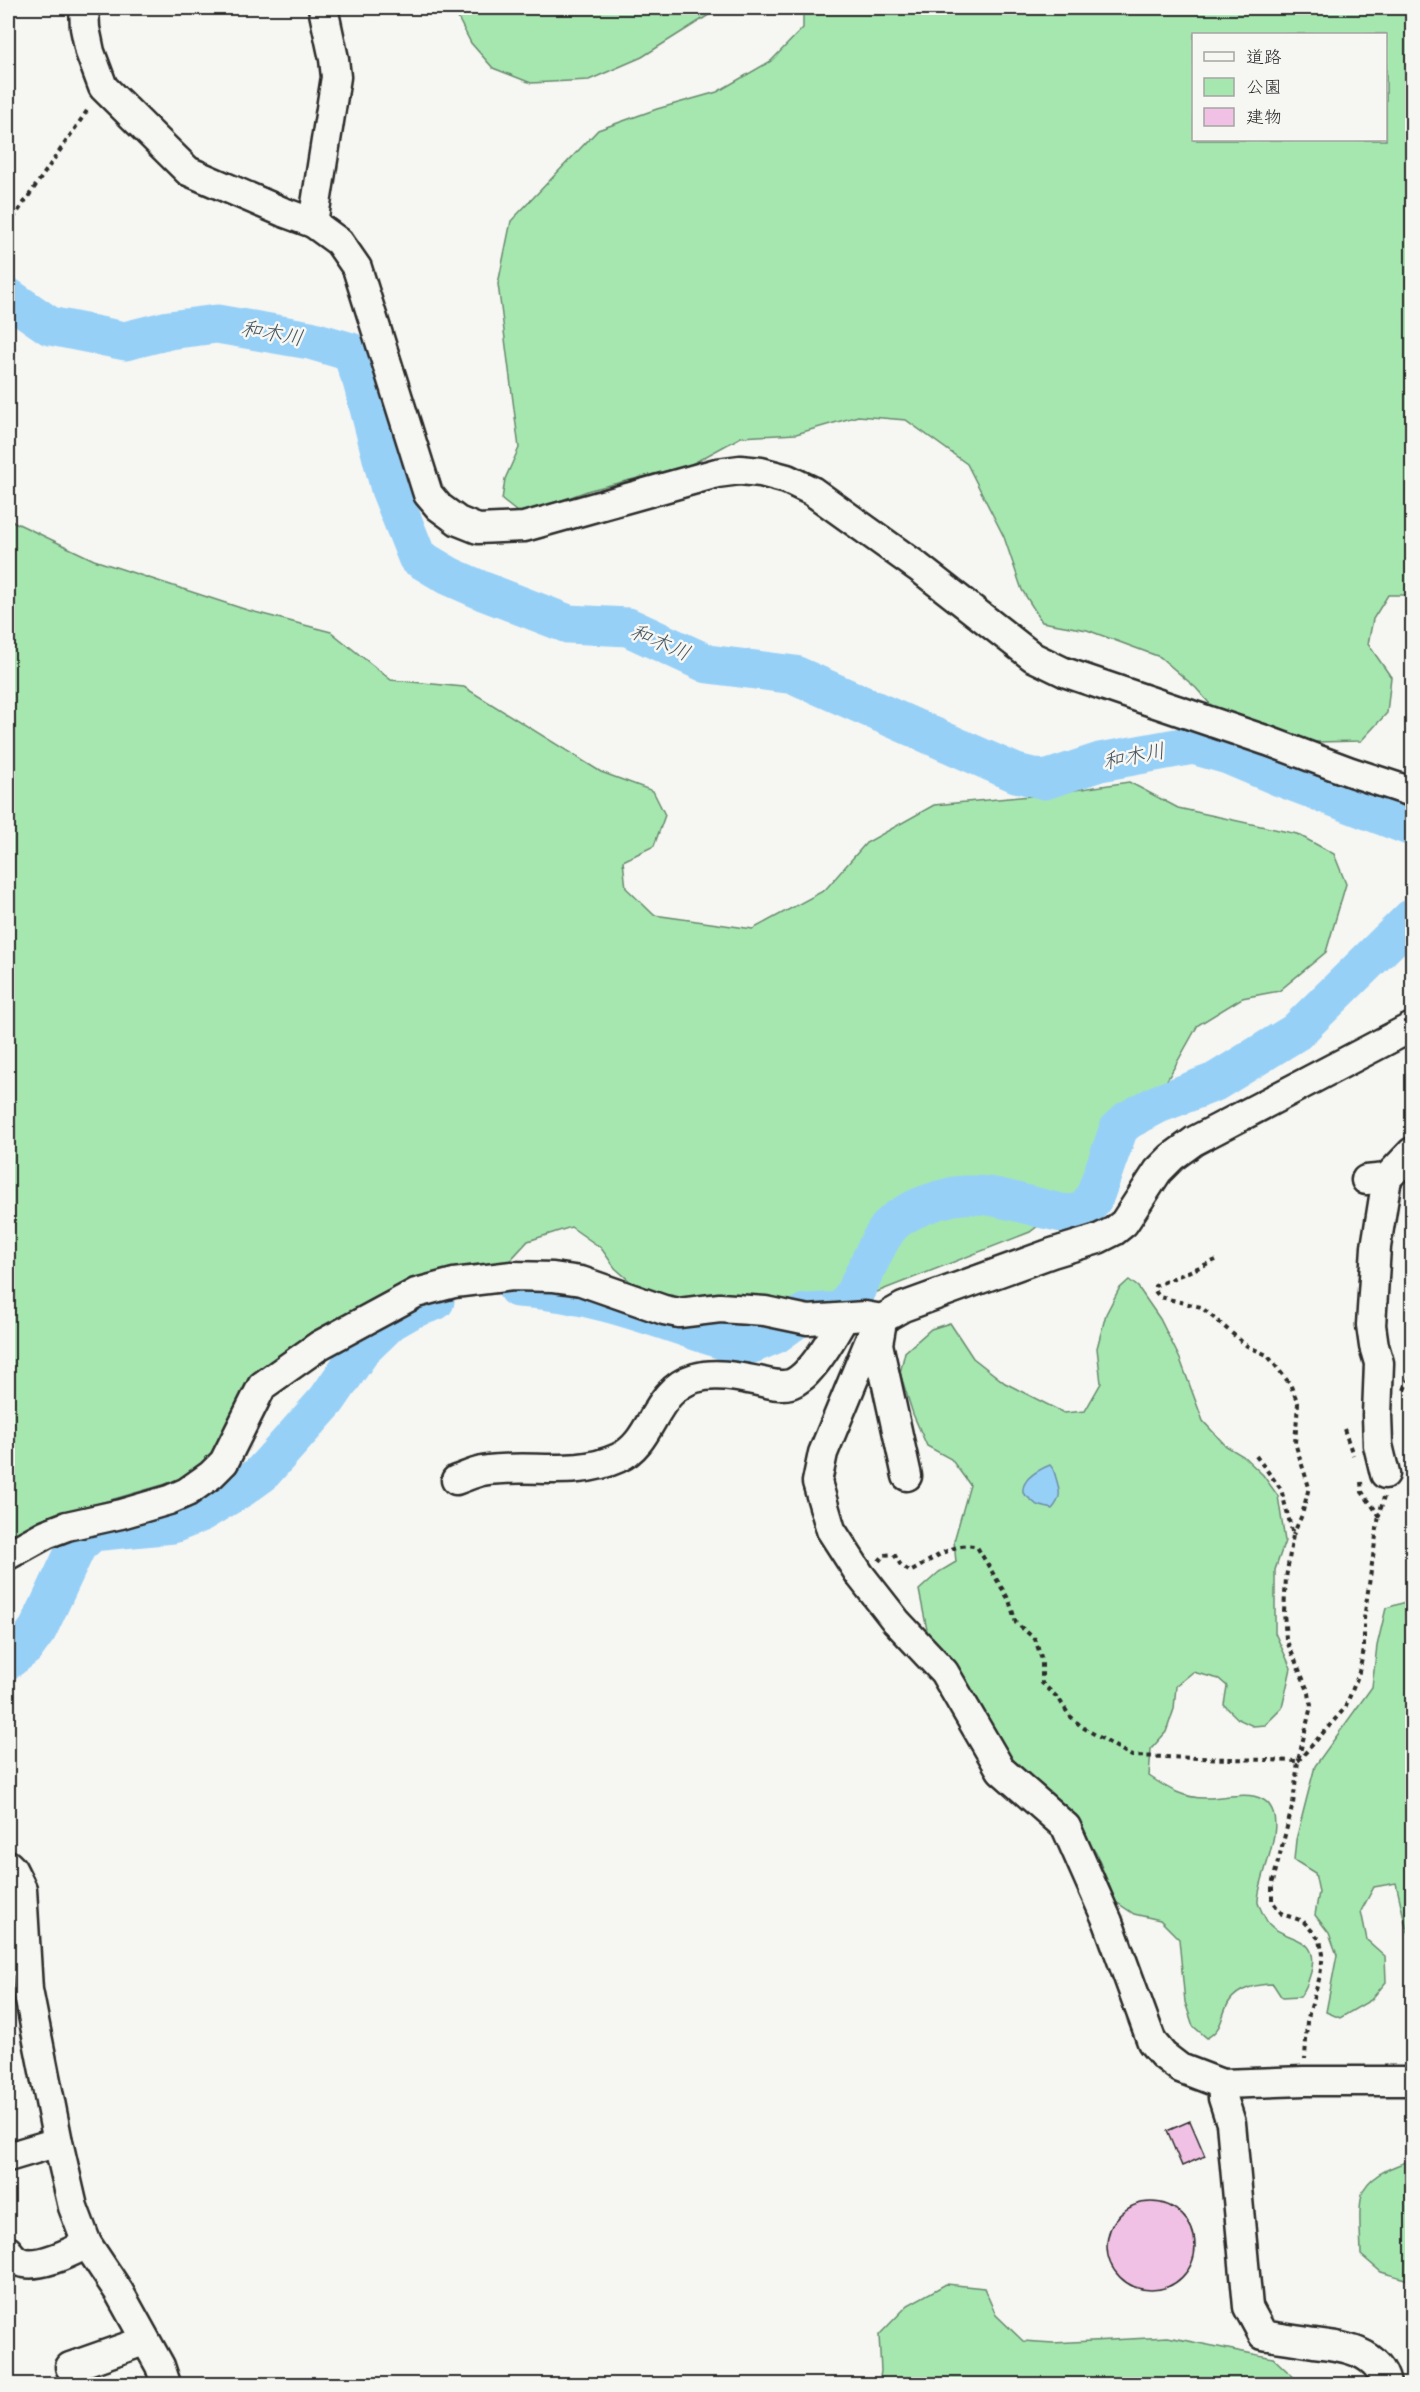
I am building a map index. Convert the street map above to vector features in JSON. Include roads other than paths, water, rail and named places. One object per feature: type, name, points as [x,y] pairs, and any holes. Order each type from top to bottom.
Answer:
[{"type":"street","points":[[84,8],[90,52],[104,87],[188,171],[283,213],[313,223],[339,242],[357,268],[428,494],[439,507],[458,521],[478,529],[524,526],[717,473],[740,470],[761,472],[787,479],[812,491],[918,567],[1033,657],[1064,672],[1413,792]]},
{"type":"street","points":[[313,223],[336,77],[323,8]]},
{"type":"street","points":[[1413,1028],[1194,1141],[1158,1171],[1128,1217],[1114,1231],[1098,1239],[1053,1252],[903,1307],[882,1319],[872,1335],[823,1453],[818,1482],[831,1530],[860,1575],[896,1621],[944,1672],[1001,1770],[1066,1827],[1104,1913],[1152,2042],[1162,2055],[1179,2068],[1222,2084],[1413,2081]]},
{"type":"street","points":[[1385,1474],[1378,1444],[1379,1363],[1371,1325],[1377,1179],[1413,1152]]},
{"type":"street","points":[[8,1555],[57,1530],[169,1500],[187,1492],[211,1475],[224,1462],[262,1386],[320,1345],[416,1293],[454,1283],[512,1276],[553,1277],[581,1281],[664,1310],[679,1313],[720,1308],[765,1311],[795,1318],[865,1316],[882,1319]]},
{"type":"street","points":[[456,1480],[481,1471],[569,1470],[598,1466],[620,1457],[637,1445],[660,1404],[678,1385],[696,1377],[733,1376],[773,1384],[791,1384],[809,1371],[844,1318]]},
{"type":"street","points":[[882,1319],[878,1344],[907,1476]]},
{"type":"street","points":[[8,1865],[22,1889],[28,1990],[57,2142],[73,2206],[87,2244],[119,2292],[144,2341],[160,2366],[166,2385]]},
{"type":"street","points":[[1222,2084],[1223,2098],[1231,2123],[1248,2307],[1263,2335],[1341,2345],[1358,2351],[1372,2360],[1384,2375],[1386,2385]]},
{"type":"street","points":[[8,2157],[57,2142]]},
{"type":"street","points":[[8,2251],[18,2261],[32,2263],[63,2256],[87,2244]]},
{"type":"street","points":[[70,2367],[144,2341]]},
{"type":"water","points":[[1050,1465],[1053,1468],[1059,1491],[1059,1498],[1052,1509],[1037,1505],[1023,1493],[1028,1479]]},
{"type":"waterway","name":"和木川","points":[[8,297],[50,326],[125,341],[169,330],[217,324],[310,340],[351,352],[362,381],[390,489],[417,557],[449,576],[568,624],[628,627],[708,664],[795,675],[1016,773],[1045,780],[1100,762],[1193,745],[1228,755],[1412,827]]},
{"type":"waterway","points":[[517,1288],[573,1295],[628,1308],[735,1344],[752,1344],[776,1334],[805,1313],[842,1311],[856,1290],[888,1229],[901,1217],[923,1206],[954,1196],[977,1195],[1064,1213],[1075,1213],[1085,1209],[1095,1195],[1119,1128],[1128,1120],[1158,1104],[1215,1082],[1296,1032],[1412,918]]},
{"type":"waterway","points":[[8,1660],[25,1647],[38,1629],[77,1546],[92,1532],[173,1524],[198,1514],[243,1487],[261,1474],[327,1400],[362,1349],[391,1321],[412,1309],[435,1301]]}]
